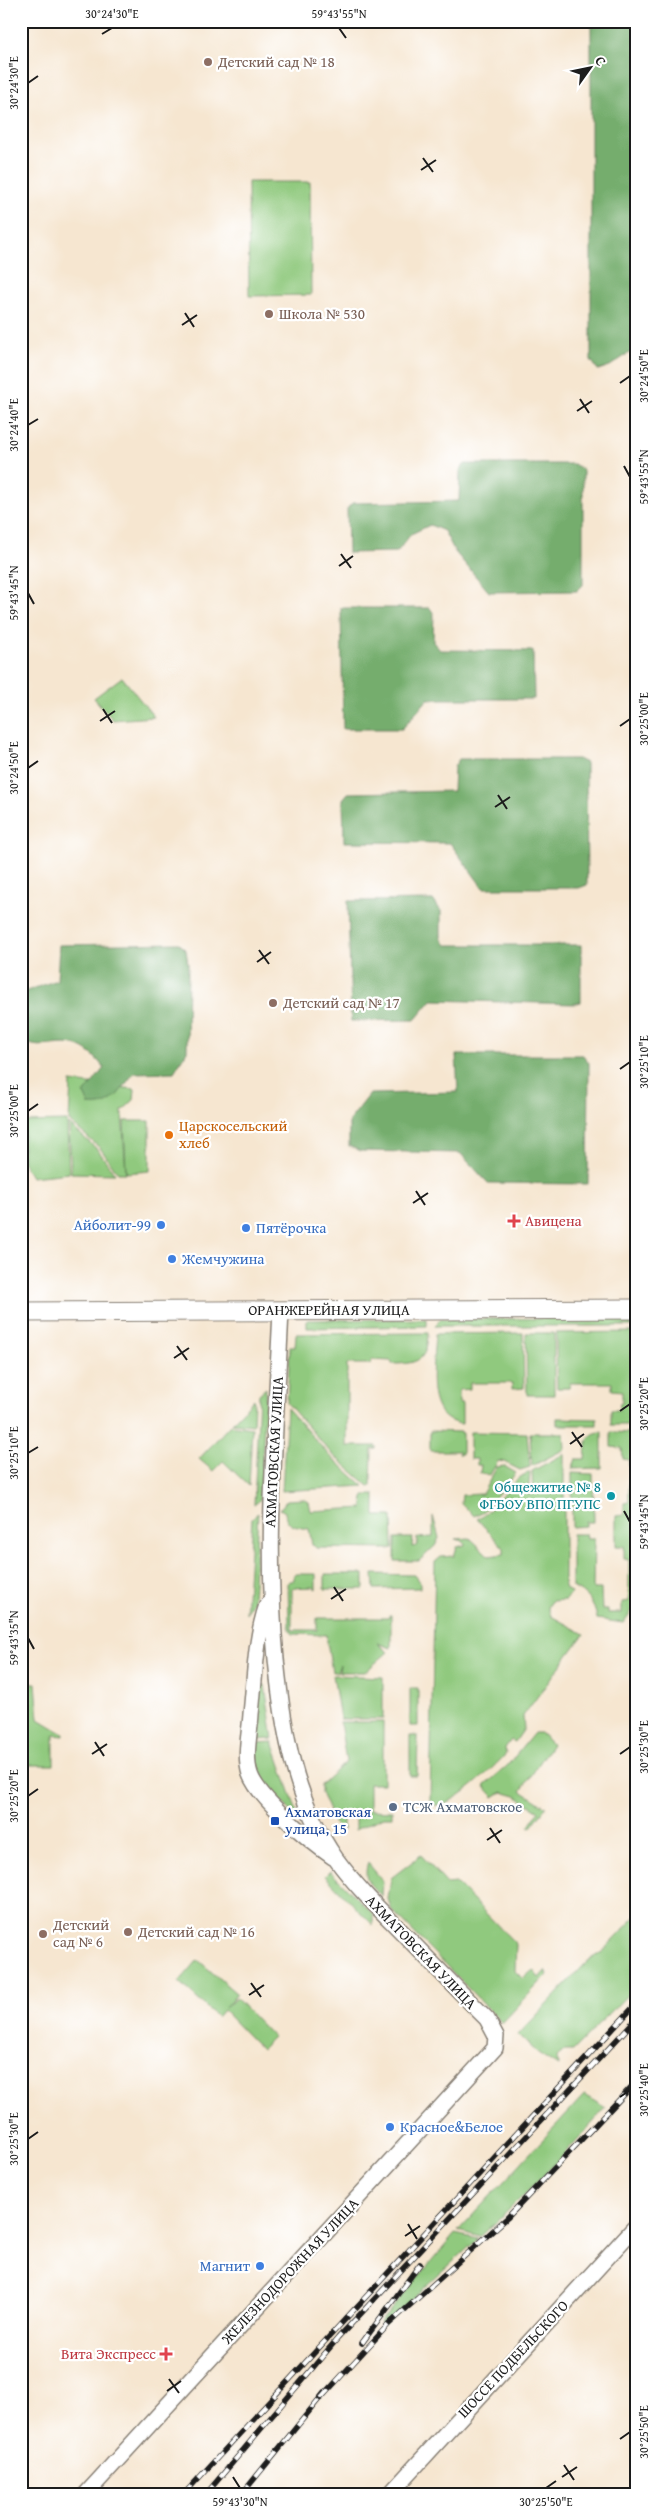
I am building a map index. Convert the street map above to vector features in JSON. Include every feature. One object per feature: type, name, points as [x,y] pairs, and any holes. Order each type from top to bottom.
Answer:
[{"type":"street","name":"ОРАНЖЕРЕЙНАЯ УЛИЦА","points":[[21,1312],[637,1309]]},
{"type":"street","name":"АХМАТОВСКАЯ УЛИЦА","points":[[281,1310],[271,1498],[271,1594],[286,1740],[306,1802],[319,1831],[336,1859],[359,1888],[487,2019],[496,2036],[495,2048]]},
{"type":"street","name":"АХМАТОВСКАЯ УЛИЦА","points":[[271,1594],[259,1638],[247,1750],[250,1774],[254,1784],[311,1842],[336,1859]]},
{"type":"street","name":"ЖЕЛЕЗНОДОРОЖНАЯ УЛИЦА","points":[[86,2494],[495,2048]]},
{"type":"street","name":"ШОССЕ ПОДБЕЛЬСКОГО","points":[[390,2494],[637,2225]]},
{"type":"green space","points":[[591,21],[637,21],[637,348],[610,366],[598,370],[591,360]]},
{"type":"green space","points":[[248,182],[310,182],[311,295],[249,296]]},
{"type":"green space","points":[[465,464],[574,464],[583,470],[583,585],[577,591],[489,592],[455,552],[444,531],[430,525],[411,534],[397,552],[348,553],[347,509],[352,503],[459,501],[460,470]]},
{"type":"green space","points":[[341,608],[430,608],[434,614],[433,642],[440,650],[533,651],[534,699],[428,699],[402,729],[343,729]]},
{"type":"green space","points":[[122,677],[154,717],[113,720],[94,698]]},
{"type":"green space","points":[[459,759],[578,759],[586,763],[587,885],[579,888],[483,888],[450,843],[344,842],[343,799],[348,793],[453,791],[454,767]]},
{"type":"green space","points":[[433,900],[441,911],[441,938],[446,945],[581,945],[581,1002],[574,1004],[432,1000],[415,1020],[351,1021],[348,901]]},
{"type":"green space","points":[[179,943],[186,950],[188,964],[187,1051],[174,1072],[134,1073],[111,1101],[105,1104],[89,1105],[84,1094],[104,1068],[92,1055],[81,1048],[71,1045],[31,1045],[21,1040],[21,993],[57,980],[59,945]]},
{"type":"green space","points":[[456,1055],[583,1055],[589,1063],[588,1184],[488,1183],[460,1153],[360,1151],[349,1146],[349,1121],[370,1094],[458,1092]]},
{"type":"green space","points":[[71,1082],[135,1089],[134,1100],[122,1111],[126,1173],[118,1173],[100,1148],[69,1121]]},
{"type":"green space","points":[[67,1121],[69,1173],[31,1177],[22,1161],[25,1122]]},
{"type":"green space","points":[[124,1121],[150,1121],[150,1171],[126,1173]]},
{"type":"green space","points":[[69,1124],[98,1150],[115,1174],[71,1173]]},
{"type":"green space","points":[[632,1318],[632,1326],[435,1326],[440,1319]]},
{"type":"green space","points":[[427,1319],[427,1326],[307,1328],[307,1320]]},
{"type":"green space","points":[[635,1332],[637,1425],[611,1425],[611,1410],[619,1410],[620,1403],[622,1403],[622,1391],[612,1390],[612,1383],[570,1383],[569,1388],[557,1388],[556,1333]]},
{"type":"green space","points":[[428,1333],[426,1349],[420,1359],[415,1361],[392,1364],[391,1361],[372,1360],[370,1364],[347,1364],[347,1446],[376,1446],[376,1449],[372,1449],[371,1486],[369,1486],[331,1453],[287,1403],[290,1347],[295,1347],[296,1334]]},
{"type":"green space","points":[[523,1333],[524,1388],[512,1389],[512,1383],[470,1383],[470,1389],[459,1390],[459,1403],[462,1403],[462,1424],[449,1420],[440,1412],[435,1401],[432,1374],[435,1334]]},
{"type":"green space","points":[[526,1333],[554,1333],[554,1395],[527,1395]]},
{"type":"green space","points":[[266,1388],[260,1500],[254,1505],[259,1394]]},
{"type":"green space","points":[[254,1399],[253,1425],[232,1423]]},
{"type":"green space","points":[[287,1408],[329,1455],[364,1486],[282,1491]]},
{"type":"green space","points":[[557,1418],[597,1419],[597,1425],[557,1425]]},
{"type":"green space","points":[[230,1425],[252,1428],[249,1486],[223,1461],[213,1471],[199,1459]]},
{"type":"green space","points":[[430,1431],[462,1432],[462,1454],[459,1454],[459,1451],[430,1451]]},
{"type":"green space","points":[[470,1432],[527,1433],[530,1467],[520,1470],[498,1461],[490,1475],[480,1473],[481,1465],[477,1465],[477,1459],[470,1459]]},
{"type":"green space","points":[[602,1432],[602,1468],[572,1469],[576,1459],[585,1459],[590,1437],[593,1434]]},
{"type":"green space","points":[[611,1432],[637,1433],[637,1604],[623,1623],[597,1619],[589,1600],[582,1592],[572,1587],[572,1534],[586,1534],[587,1539],[594,1539],[593,1589],[601,1589],[602,1610],[608,1610],[608,1613],[622,1613],[622,1602],[629,1601],[629,1560],[624,1559],[624,1546],[616,1546],[616,1516],[624,1515],[624,1503],[629,1502],[629,1460],[623,1459],[622,1448],[611,1447]]},
{"type":"green space","points":[[530,1433],[564,1433],[565,1449],[532,1466]]},
{"type":"green space","points":[[564,1454],[564,1587],[571,1593],[566,1600],[552,1601],[548,1607],[551,1616],[584,1634],[523,1716],[524,1729],[515,1742],[511,1740],[505,1748],[506,1754],[483,1777],[462,1794],[442,1804],[434,1805],[430,1800],[435,1562],[441,1557],[454,1556],[457,1547],[465,1545],[463,1541],[456,1539],[470,1538],[489,1556],[504,1554],[504,1548],[477,1519],[491,1508],[515,1481],[530,1472],[528,1494],[533,1495],[532,1471]]},
{"type":"green space","points":[[504,1466],[516,1473],[484,1511],[474,1516],[461,1503],[462,1495],[482,1494],[497,1467]]},
{"type":"green space","points":[[572,1473],[593,1474],[594,1522],[586,1522],[586,1526],[572,1527]]},
{"type":"green space","points":[[364,1495],[375,1495],[375,1516],[392,1516],[393,1549],[316,1548],[312,1544],[309,1529],[296,1527],[287,1521],[285,1512],[280,1509],[287,1500],[304,1499],[309,1502],[311,1511],[363,1508]]},
{"type":"green space","points":[[258,1513],[253,1601],[246,1614],[252,1518]]},
{"type":"green space","points":[[433,1516],[439,1538],[435,1546],[419,1561],[395,1561],[395,1538],[413,1538],[412,1547],[417,1546],[417,1538],[433,1537]]},
{"type":"green space","points":[[294,1574],[316,1574],[316,1589],[313,1587],[292,1588],[292,1630],[317,1630],[317,1618],[389,1618],[389,1615],[391,1615],[391,1648],[377,1643],[388,1652],[365,1672],[339,1672],[340,1665],[337,1672],[332,1672],[326,1635],[293,1634],[289,1628],[288,1582],[294,1580]]},
{"type":"green space","points":[[325,1574],[364,1574],[364,1589],[325,1589]]},
{"type":"green space","points":[[373,1574],[414,1575],[420,1583],[420,1588],[374,1589]]},
{"type":"green space","points":[[333,1675],[383,1677],[383,1719],[340,1719]]},
{"type":"green space","points":[[21,1683],[36,1683],[39,1719],[64,1734],[64,1736],[54,1735],[54,1765],[29,1765],[21,1752]]},
{"type":"green space","points":[[260,1685],[265,1685],[273,1739],[254,1740]]},
{"type":"green space","points":[[410,1688],[418,1688],[418,1726],[410,1726]]},
{"type":"green space","points":[[340,1722],[383,1722],[383,1784],[369,1784],[369,1810],[392,1811],[392,1817],[383,1817],[355,1830],[355,1818],[343,1818],[343,1830],[336,1827],[321,1793],[321,1785],[346,1762]]},
{"type":"green space","points":[[534,1733],[540,1733],[552,1744],[521,1791],[546,1807],[531,1827],[529,1826],[539,1811],[516,1796],[502,1792],[494,1797],[484,1786],[507,1766]]},
{"type":"green space","points":[[410,1736],[418,1736],[417,1776],[410,1776]]},
{"type":"green space","points":[[273,1742],[298,1815],[297,1817],[261,1782],[255,1765],[254,1743]]},
{"type":"green space","points":[[421,1855],[447,1884],[456,1883],[516,1944],[515,1971],[523,1979],[533,1970],[539,1978],[545,1971],[547,1975],[502,2023],[391,1909],[388,1899],[391,1878]]},
{"type":"green space","points":[[368,1863],[383,1881],[382,1896],[367,1878],[366,1869]]},
{"type":"green space","points":[[330,1871],[373,1914],[373,1925],[325,1876]]},
{"type":"green space","points":[[637,1915],[637,1985],[573,2051],[564,2051],[557,2057],[558,2066],[538,2053],[518,2035],[588,1961],[600,1954]]},
{"type":"green space","points":[[198,1960],[237,1994],[225,2008],[236,1998],[273,2037],[261,2049],[223,2010],[217,2017],[179,1982]]},
{"type":"green space","points":[[584,2095],[606,2108],[576,2142],[480,2237],[458,2231]]},
{"type":"green space","points":[[455,2234],[478,2239],[383,2326],[380,2322]]},
{"type":"railway","points":[[184,2494],[637,2003]]},
{"type":"railway","points":[[206,2494],[338,2338],[637,2018]]},
{"type":"railway","points":[[321,2398],[389,2324],[507,2218],[637,2081]]},
{"type":"railway","points":[[362,2343],[420,2264]]},
{"type":"railway","points":[[242,2494],[324,2393]]},
{"type":"place","name":"Детский сад № 18","points":[[208,62]]},
{"type":"place","name":"Школа № 530","points":[[269,314]]},
{"type":"place","name":"Детский сад № 17","points":[[273,1003]]},
{"type":"place","name":"Царскосельский хлеб","points":[[169,1135]]},
{"type":"place","name":"Авицена","points":[[514,1221]]},
{"type":"place","name":"Айболит-99","points":[[161,1225]]},
{"type":"place","name":"Пятёрочка","points":[[246,1228]]},
{"type":"place","name":"Жемчужина","points":[[172,1259]]},
{"type":"place","name":"Общежитие № 8 ФГБОУ ВПО ПГУПС","points":[[611,1496]]},
{"type":"place","name":"ТСЖ Ахматовское","points":[[393,1807]]},
{"type":"place","name":"Ахматовская улица, 15","points":[[275,1821]]},
{"type":"place","name":"Детский сад № 16","points":[[128,1932]]},
{"type":"place","name":"Детский сад № 6","points":[[43,1934]]},
{"type":"place","name":"Красное&Белое","points":[[390,2127]]},
{"type":"place","name":"Магнит","points":[[260,2266]]},
{"type":"place","name":"Вита Экспресс","points":[[166,2354]]}]
